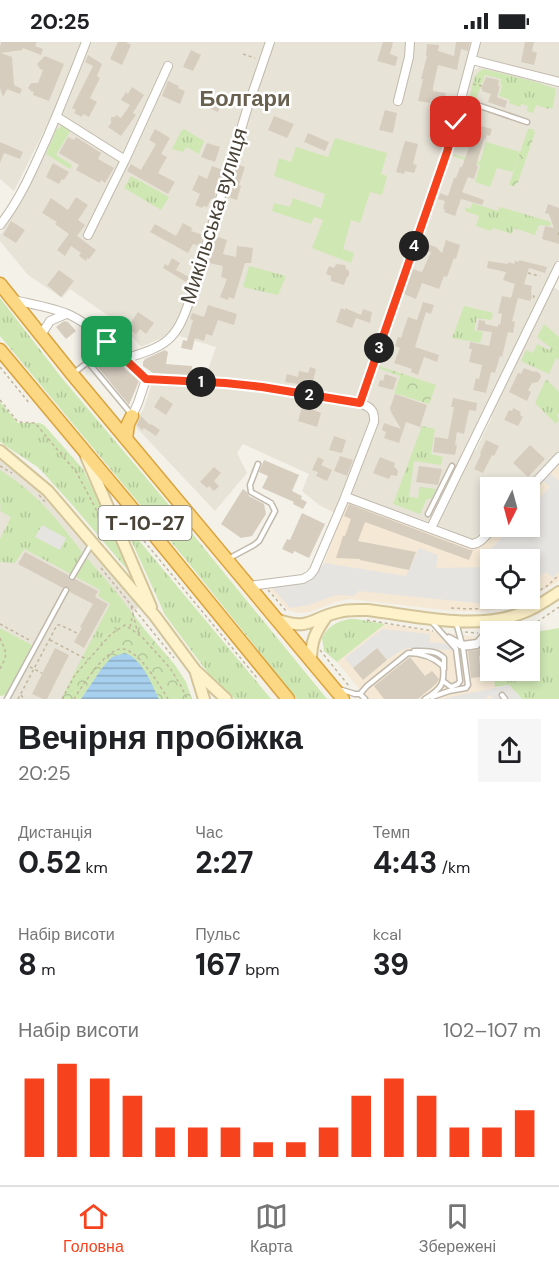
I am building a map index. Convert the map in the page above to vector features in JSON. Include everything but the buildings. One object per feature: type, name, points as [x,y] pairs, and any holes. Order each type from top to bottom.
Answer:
[{"type":"highway","name":"Т-10-27","points":[[0,284],[249,586],[283,616],[312,661],[332,684],[353,696]]},
{"type":"highway","name":"Т-10-27","points":[[0,350],[288,699]]},
{"type":"highway","points":[[126,439],[128,424],[132,416]]},
{"type":"main road","points":[[82,448],[155,616]]},
{"type":"main road","points":[[0,451],[48,491],[155,616],[195,670],[226,699]]},
{"type":"main road","points":[[283,616],[290,624],[302,625],[346,610],[368,610],[429,618],[457,626],[496,620],[520,613],[542,604],[559,592]]},
{"type":"main road","points":[[312,661],[311,647],[316,630],[327,616]]},
{"type":"main road","points":[[195,670],[204,699]]},
{"type":"street","points":[[0,225],[24,188],[57,117],[86,42]]},
{"type":"street","name":"Микільська вулиця","points":[[124,359],[163,345],[172,337],[180,324],[189,304],[253,89],[270,42]]},
{"type":"street","points":[[398,101],[409,57],[410,42]]},
{"type":"street","points":[[360,403],[447,152],[477,42]]},
{"type":"street","points":[[472,60],[559,82]]},
{"type":"street","points":[[88,235],[168,66]]},
{"type":"street","points":[[57,117],[125,160]]},
{"type":"street","points":[[431,528],[450,479],[559,266]]},
{"type":"street","points":[[552,281],[559,287]]},
{"type":"street","points":[[12,300],[68,314],[107,342],[146,379],[262,387],[360,403],[373,411],[374,422],[319,562],[310,575],[303,579],[249,586]]},
{"type":"street","points":[[41,335],[50,321],[68,314]]},
{"type":"street","points":[[132,416],[146,379]]},
{"type":"street","points":[[540,477],[559,457]]},
{"type":"street","points":[[345,497],[476,544],[483,537]]},
{"type":"lane","points":[[460,107],[480,106],[527,122]]},
{"type":"lane","points":[[72,374],[88,362],[132,416]]},
{"type":"lane","points":[[227,560],[259,541],[275,511],[271,503],[251,492],[250,485],[258,464]]},
{"type":"lane","points":[[428,514],[450,479],[452,466]]},
{"type":"lane","points":[[72,578],[92,543]]},
{"type":"lane","points":[[7,699],[66,590]]},
{"type":"lane","points":[[429,618],[456,649],[460,681],[454,686],[447,685],[443,681]]},
{"type":"lane","points":[[426,699],[466,688],[468,681],[463,646],[457,626]]},
{"type":"lane","points":[[442,632],[458,646],[477,646],[480,643]]},
{"type":"lane","points":[[353,696],[408,653],[423,655],[436,660],[442,666],[443,681],[435,693],[426,699]]},
{"type":"lane","points":[[353,696],[365,699]]},
{"type":"path","points":[[243,54],[255,58]]},
{"type":"path","points":[[466,82],[482,86]]},
{"type":"path","points":[[528,273],[540,276]]},
{"type":"path","points":[[532,296],[534,296],[533,300]]},
{"type":"path","points":[[0,367],[30,404]]},
{"type":"path","points":[[0,400],[18,422],[35,423],[73,466],[100,517],[104,520]]},
{"type":"path","points":[[0,466],[18,477]]},
{"type":"path","points":[[34,490],[48,505]]},
{"type":"path","points":[[121,513],[262,683]]},
{"type":"path","points":[[102,569],[176,659]]},
{"type":"path","points":[[540,590],[559,574]]},
{"type":"path","points":[[265,587],[283,616]]},
{"type":"path","points":[[130,605],[137,630],[170,668],[187,699]]},
{"type":"path","points":[[538,621],[559,607]]},
{"type":"path","points":[[451,608],[480,609]]},
{"type":"path","points":[[130,629],[133,614]]},
{"type":"path","points":[[366,620],[442,632]]},
{"type":"path","points":[[0,624],[37,644]]},
{"type":"path","points":[[18,699],[57,625],[79,634]]},
{"type":"path","points":[[62,699],[75,675],[111,634],[125,625],[142,637]]},
{"type":"path","points":[[457,626],[480,633]]},
{"type":"path","points":[[0,638],[7,657],[0,669]]},
{"type":"path","points":[[50,639],[89,660]]},
{"type":"path","points":[[74,699],[103,661],[115,651],[123,648],[132,651],[144,664],[168,699]]},
{"type":"path","points":[[319,648],[353,696]]},
{"type":"path","points":[[25,665],[42,673]]},
{"type":"path","points":[[21,694],[24,699]]},
{"type":"shaded area","points":[[0,42],[81,42],[54,111],[14,191],[0,179]]},
{"type":"shaded area","points":[[90,42],[267,42],[188,297],[172,330],[164,337],[141,347],[123,326],[70,289],[62,298],[28,275],[0,241],[0,235],[22,197]]},
{"type":"shaded area","points":[[273,42],[473,42],[444,149],[362,386],[355,397],[205,378],[216,347],[179,336],[201,275],[246,118]]},
{"type":"shaded area","points":[[479,42],[559,42],[559,79],[478,58],[476,53]]},
{"type":"shaded area","points":[[480,67],[538,79],[559,86],[559,259],[429,522],[352,496],[351,492],[378,418],[378,414],[366,397],[450,151],[473,71]]},
{"type":"shaded area","points":[[552,288],[559,291],[559,453],[536,477],[480,477],[480,536],[475,541],[437,525],[437,522],[472,451],[476,450],[492,417],[490,413]]},
{"type":"shaded area","points":[[152,383],[262,390],[364,407],[369,410],[371,422],[335,513],[319,505],[302,491],[309,474],[243,444],[237,453],[247,473],[215,511],[133,424],[143,410]]},
{"type":"shaded area","points":[[0,460],[30,481],[52,502],[140,606],[110,631],[74,673],[61,699],[4,699],[32,645],[0,628]]},
{"type":"shaded area","points":[[559,463],[559,581],[540,592],[540,549],[480,549],[480,609],[499,609],[453,611],[350,599],[310,612],[298,613],[288,610],[265,585],[306,581],[313,578],[324,563],[347,500],[480,548],[490,537],[540,537],[540,483]]},
{"type":"shaded area","points":[[550,473],[559,481],[559,572],[553,578],[546,572],[540,576],[540,549],[491,549],[502,537],[540,537],[540,498],[550,487],[543,480]]},
{"type":"shaded area","points":[[42,525],[66,538],[60,550],[35,537]]},
{"type":"shaded area","points":[[419,548],[438,555],[436,568],[480,567],[480,603],[358,591],[355,596],[336,595],[309,605],[290,608],[270,585],[306,581],[313,578],[324,563],[406,576]]},
{"type":"shaded area","points":[[385,624],[480,637],[480,681],[494,681],[495,687],[522,699],[367,699],[337,662]]},
{"type":"shaded area","points":[[382,629],[430,634],[430,642],[449,644],[454,650],[408,648],[387,660],[377,648],[353,668],[345,658]]},
{"type":"shaded area","points":[[509,685],[522,699],[493,699],[490,695],[485,699],[441,699]]},
{"type":"green space","points":[[484,69],[556,89],[553,107],[549,109],[536,105],[533,113],[527,111],[528,106],[521,104],[520,107],[509,103],[510,100],[499,96],[501,79],[485,75],[476,100],[470,96],[472,84],[477,73]]},
{"type":"green space","points":[[62,124],[71,130],[56,155],[72,165],[70,169],[46,154],[57,128],[59,129]]},
{"type":"green space","points":[[184,129],[204,141],[199,154],[186,147],[183,152],[172,149]]},
{"type":"green space","points":[[528,129],[533,129],[535,133],[518,182],[514,186],[509,185]]},
{"type":"green space","points":[[335,138],[387,153],[381,174],[387,176],[382,195],[370,192],[360,223],[351,220],[343,249],[354,253],[351,263],[312,248],[323,220],[314,217],[311,224],[272,211],[274,203],[290,207],[293,198],[321,208],[325,194],[274,176],[279,158],[291,162],[296,147],[328,157]]},
{"type":"green space","points":[[486,142],[520,152],[513,172],[497,168],[490,187],[475,182],[480,165],[453,156],[453,154],[480,162]]},
{"type":"green space","points":[[131,176],[169,197],[161,210],[124,188]]},
{"type":"green space","points":[[472,203],[498,211],[500,207],[551,222],[550,226],[540,225],[535,235],[514,228],[512,234],[493,228],[491,231],[476,226],[479,216],[465,211],[465,207],[470,209]]},
{"type":"green space","points":[[249,266],[286,276],[278,295],[243,287]]},
{"type":"green space","points":[[0,298],[61,377],[327,699],[297,699],[187,561],[0,336]]},
{"type":"green space","points":[[464,306],[493,313],[491,320],[477,318],[474,330],[483,332],[480,343],[452,338]]},
{"type":"green space","points":[[544,324],[559,337],[559,360],[556,358],[549,374],[521,361],[526,350],[533,353],[537,344],[549,350],[551,348],[537,337]]},
{"type":"green space","points":[[379,366],[436,385],[429,404],[394,393],[400,376],[378,368]]},
{"type":"green space","points":[[546,379],[559,392],[559,413],[557,415],[559,420],[556,424],[535,403]]},
{"type":"green space","points":[[0,402],[18,423],[40,423],[45,426],[83,469],[136,580],[39,468],[0,442]]},
{"type":"green space","points":[[422,426],[435,429],[431,454],[443,457],[441,465],[414,461],[409,497],[418,498],[419,487],[436,489],[432,498],[426,500],[420,514],[393,504]]},
{"type":"green space","points":[[0,470],[45,506],[81,551],[71,574],[24,549],[15,563],[0,562],[0,539],[11,517],[0,511]]},
{"type":"green space","points":[[122,520],[271,699],[235,699],[211,677],[165,615]]},
{"type":"green space","points":[[85,559],[88,559],[117,593],[146,631],[132,622],[110,631],[74,673],[110,604],[98,596],[100,590],[76,577]]},
{"type":"green space","points":[[124,619],[146,631],[175,665],[186,682],[192,699],[159,699],[142,668],[102,668],[81,699],[61,699],[74,673],[110,631]]},
{"type":"green space","points":[[349,619],[385,624],[337,662],[324,651],[322,638],[333,625]]},
{"type":"green space","points":[[0,628],[32,645],[6,695],[0,696]]},
{"type":"green space","points":[[559,628],[559,699],[522,699],[509,685],[495,687],[494,681],[540,681],[540,631]]},
{"type":"water","points":[[125,653],[142,666],[159,699],[81,699],[112,657]]},
{"type":"district","name":"Болгари","points":[[245,98]]},
{"type":"route","points":[[107,342],[146,379],[262,387],[360,403],[456,122]]}]
